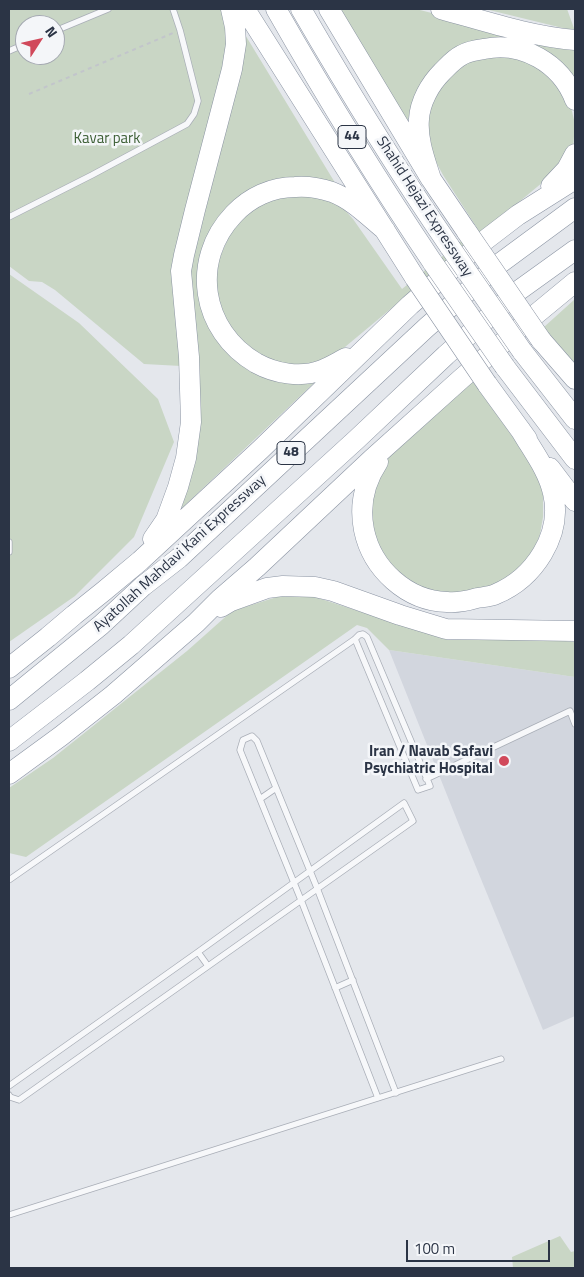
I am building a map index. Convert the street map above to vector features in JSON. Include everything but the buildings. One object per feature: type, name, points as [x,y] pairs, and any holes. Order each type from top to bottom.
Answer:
[{"type":"highway","points":[[140,561],[166,520],[186,458],[191,422],[189,357],[181,271],[232,69],[236,44],[231,9]]},
{"type":"highway","points":[[245,9],[415,278],[520,429],[575,501]]},
{"type":"highway","name":"Shahid Hejazi Expressway","points":[[276,9],[300,52],[390,199],[505,367],[575,459]]},
{"type":"highway","name":"Shahid Hejazi Expressway","points":[[301,9],[341,78],[414,195],[522,351],[575,419]]},
{"type":"highway","points":[[329,9],[431,179],[541,340],[574,376]]},
{"type":"highway","points":[[441,9],[511,29],[575,40]]},
{"type":"highway","points":[[431,179],[422,150],[419,120],[428,90],[435,79],[462,55],[488,48],[503,47],[528,52],[547,63],[561,75],[575,100]]},
{"type":"highway","points":[[518,215],[562,176],[575,154]]},
{"type":"highway","name":"Ayatollah Mahdavi Kani Expressway","points":[[9,668],[140,561],[260,450],[410,305],[476,247],[518,215],[575,179]]},
{"type":"highway","points":[[367,346],[323,370],[307,374],[292,374],[261,365],[245,356],[232,345],[222,332],[210,306],[207,272],[210,254],[217,236],[226,222],[253,198],[273,190],[302,186],[333,192],[346,199],[385,230]]},
{"type":"highway","name":"Ayatollah Mahdavi Kani Expressway","points":[[9,700],[101,626],[143,586],[179,558],[470,289],[499,264],[575,208]]},
{"type":"highway","name":"48","points":[[9,740],[131,645],[357,439],[453,348],[518,291],[575,250]]},
{"type":"highway","points":[[9,774],[113,695],[196,623],[469,372],[575,282]]},
{"type":"highway","points":[[389,444],[370,476],[364,492],[362,524],[372,553],[388,575],[400,585],[420,596],[447,602],[464,601],[494,595],[515,583],[541,556],[549,541],[555,514],[554,494],[546,472],[520,429]]},
{"type":"highway","points":[[143,586],[242,478],[260,450]]},
{"type":"highway","points":[[223,562],[259,548],[332,497]]},
{"type":"highway","points":[[196,623],[231,601],[254,592],[283,586],[315,586],[446,629],[575,632]]},
{"type":"lane","points":[[65,27],[108,9]]},
{"type":"lane","points":[[9,217],[187,124],[194,114],[198,101],[174,9]]},
{"type":"lane","points":[[9,542],[9,552]]},
{"type":"lane","points":[[9,880],[359,635],[363,634],[367,637],[430,786],[418,790],[355,639]]},
{"type":"lane","points":[[373,681],[383,676]]},
{"type":"lane","points":[[426,779],[570,711],[575,724]]},
{"type":"lane","points":[[378,1098],[336,988],[240,750],[243,740],[252,736],[257,742],[317,888],[396,1093]]},
{"type":"lane","points":[[260,799],[276,788]]},
{"type":"lane","points":[[9,1086],[404,803],[413,821],[19,1100],[10,1098],[9,1095]]},
{"type":"lane","points":[[198,952],[208,966]]},
{"type":"lane","points":[[336,988],[353,980]]},
{"type":"lane","points":[[9,1215],[501,1059]]},
{"type":"path","points":[[29,94],[180,30]]},
{"type":"shaded area","name":"Iran / Navab Safavi Psychiatric Hospital","points":[[389,650],[575,677],[575,1016],[543,1030]]},
{"type":"green space","name":"Kavar park","points":[[9,9],[226,9],[230,45],[189,210],[181,366],[144,364],[55,290],[42,282],[29,281],[9,266]]},
{"type":"green space","points":[[340,9],[416,9],[514,34],[575,46],[575,81],[571,74],[547,51],[520,42],[499,40],[413,103],[407,122]]},
{"type":"green space","points":[[485,9],[567,9],[575,31]]},
{"type":"green space","points":[[244,33],[337,186],[288,179],[208,236],[224,348],[248,370],[265,378],[282,383],[314,383],[181,509],[195,464],[199,414],[190,258]]},
{"type":"green space","points":[[492,53],[519,56],[551,74],[569,99],[575,124],[573,149],[561,167],[327,362],[305,369],[255,356],[221,318],[215,269],[234,224],[258,202],[284,197],[308,196],[326,200],[342,207],[353,219],[402,289],[477,228],[443,175],[427,145],[425,114],[438,84],[456,66]]},
{"type":"green space","points":[[9,274],[79,323],[158,399],[174,442],[134,537],[75,596],[9,642]]},
{"type":"green space","points":[[575,299],[575,368],[544,327]]},
{"type":"green space","points":[[471,379],[528,458],[540,482],[543,494],[543,517],[536,545],[517,573],[474,597],[406,586],[367,530],[375,472],[383,461]]},
{"type":"green space","points":[[280,596],[315,597],[448,640],[537,638],[575,642],[575,677],[389,650],[367,628],[357,625],[26,857],[9,853],[9,788],[53,758],[187,651],[232,611]]},
{"type":"green space","points":[[560,1236],[571,1252],[575,1251],[575,1268],[513,1268],[512,1257]]},
{"type":"place","name":"Iran / Navab Safavi Psychiatric Hospital","points":[[504,761]]}]
